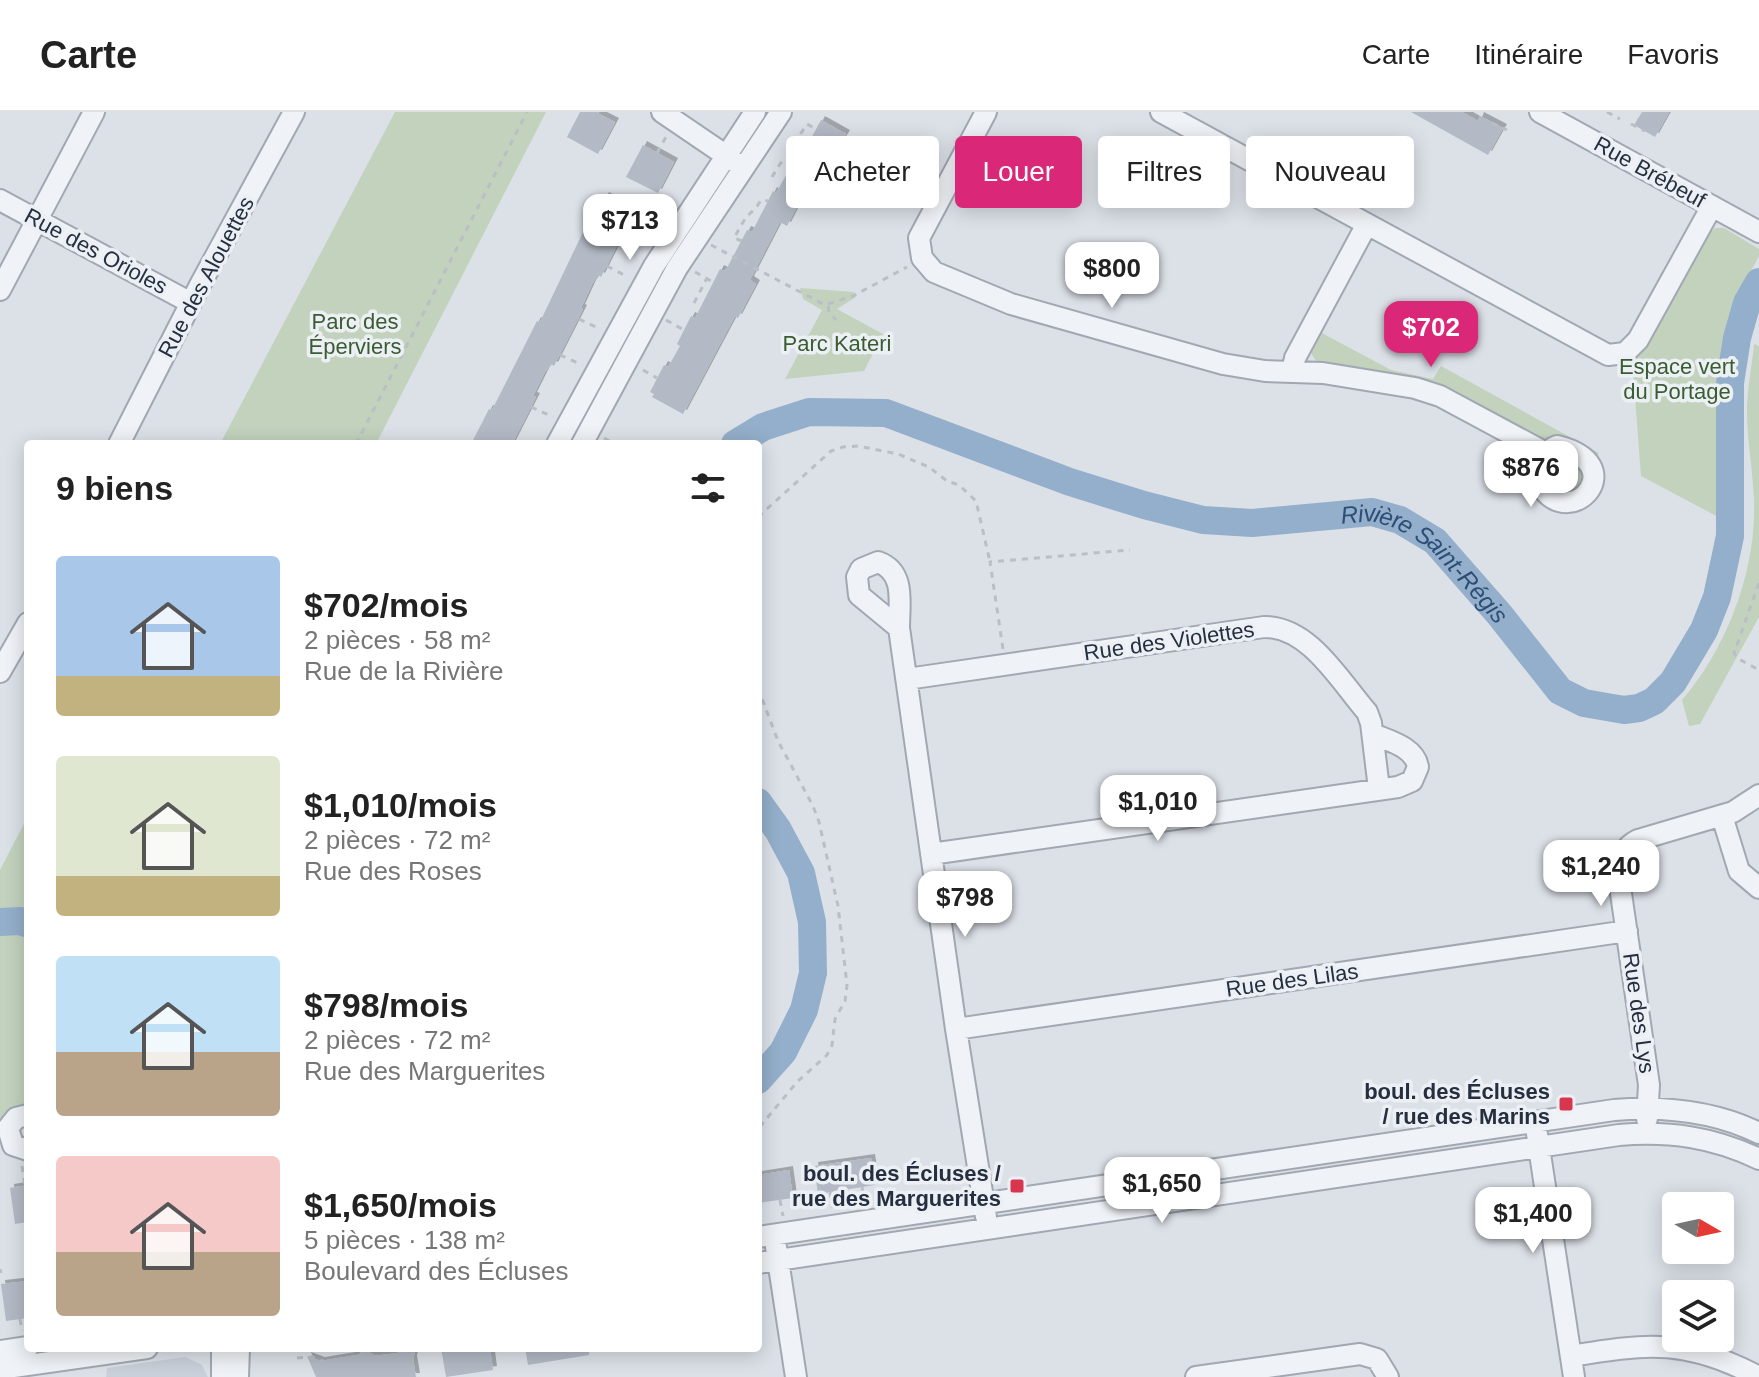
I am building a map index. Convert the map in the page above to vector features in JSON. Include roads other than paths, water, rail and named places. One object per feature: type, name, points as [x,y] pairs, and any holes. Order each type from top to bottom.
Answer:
[{"type":"street","points":[[0,290],[94,112]]},
{"type":"street","name":"Rue des Alouettes","points":[[121,440],[294,112]]},
{"type":"street","points":[[559,440],[654,266],[755,112]]},
{"type":"street","points":[[591,440],[677,268],[781,112]]},
{"type":"street","points":[[986,112],[919,238],[918,261],[943,277],[1011,304],[1223,364],[1265,371],[1323,373],[1426,391],[1546,453]]},
{"type":"street","points":[[1161,112],[1598,351],[1617,356],[1632,348],[1638,340],[1712,206]]},
{"type":"street","name":"Rue Brébeuf","points":[[1540,112],[1759,232]]},
{"type":"street","points":[[666,121],[744,168]]},
{"type":"street","name":"Rue des Orioles","points":[[0,200],[191,303]]},
{"type":"street","points":[[1292,372],[1295,358],[1367,224]]},
{"type":"street","name":"Rue des Violettes","points":[[907,679],[1264,627],[1282,628],[1308,643],[1367,712],[1373,734],[1379,789]]},
{"type":"street","points":[[899,628],[988,1229]]},
{"type":"street","points":[[0,672],[24,630]]},
{"type":"street","points":[[931,854],[1398,787],[1412,781],[1418,767],[1417,760],[1404,748],[1373,734]]},
{"type":"street","name":"Rue des Lys","points":[[1647,1133],[1649,1085],[1618,873],[1624,850],[1638,840],[1722,816],[1759,795]]},
{"type":"street","points":[[1722,816],[1739,871],[1759,888]]},
{"type":"street","name":"Rue des Lilas","points":[[956,1029],[1627,931]]},
{"type":"street","points":[[796,1377],[768,1261],[772,1231],[984,1204],[1614,1110],[1681,1110],[1714,1116],[1759,1133]]},
{"type":"street","points":[[24,1116],[16,1118],[8,1128],[13,1145],[24,1149]]},
{"type":"street","points":[[1535,1122],[1574,1377]]},
{"type":"street","points":[[768,1261],[1647,1133],[1685,1135],[1714,1141],[1759,1159]]},
{"type":"street","points":[[1292,1159],[1295,1183]]},
{"type":"street","points":[[0,1351],[24,1342]]},
{"type":"street","points":[[1571,1356],[1635,1346],[1677,1347],[1716,1356],[1759,1377]]},
{"type":"street","points":[[0,1369],[119,1352]]},
{"type":"street","points":[[222,1352],[222,1377]]},
{"type":"street","points":[[238,1377],[239,1352]]},
{"type":"street","points":[[1196,1377],[1353,1354],[1366,1354],[1377,1359],[1388,1377]]},
{"type":"waterway","name":"Rivière Saint-Régis","points":[[742,440],[763,427],[809,412],[886,413],[1070,482],[1203,520],[1252,523],[1372,512],[1400,520],[1435,541],[1499,614],[1560,691],[1584,703],[1624,710],[1639,708],[1654,701],[1673,682],[1704,630],[1717,597],[1730,536],[1730,383],[1737,338],[1747,303],[1759,282]]},
{"type":"waterway","name":"Rivière Saint-Régis","points":[[762,808],[801,873],[812,922],[813,973],[804,1010],[783,1052],[762,1076]]},
{"type":"waterway","name":"Rivière Saint-Régis","points":[[0,922],[24,922]]},
{"type":"place","name":"boul. des Écluses / rue des Marins","points":[[1566,1104]]},
{"type":"place","name":"boul. des Écluses / rue des Marguerites","points":[[1017,1186]]},
{"type":"park label","name":"Parc des Éperviers","points":[[355,334]]},
{"type":"park label","name":"Parc Kateri","points":[[837,343]]},
{"type":"park label","name":"Espace vert du Portage","points":[[1677,378]]}]
